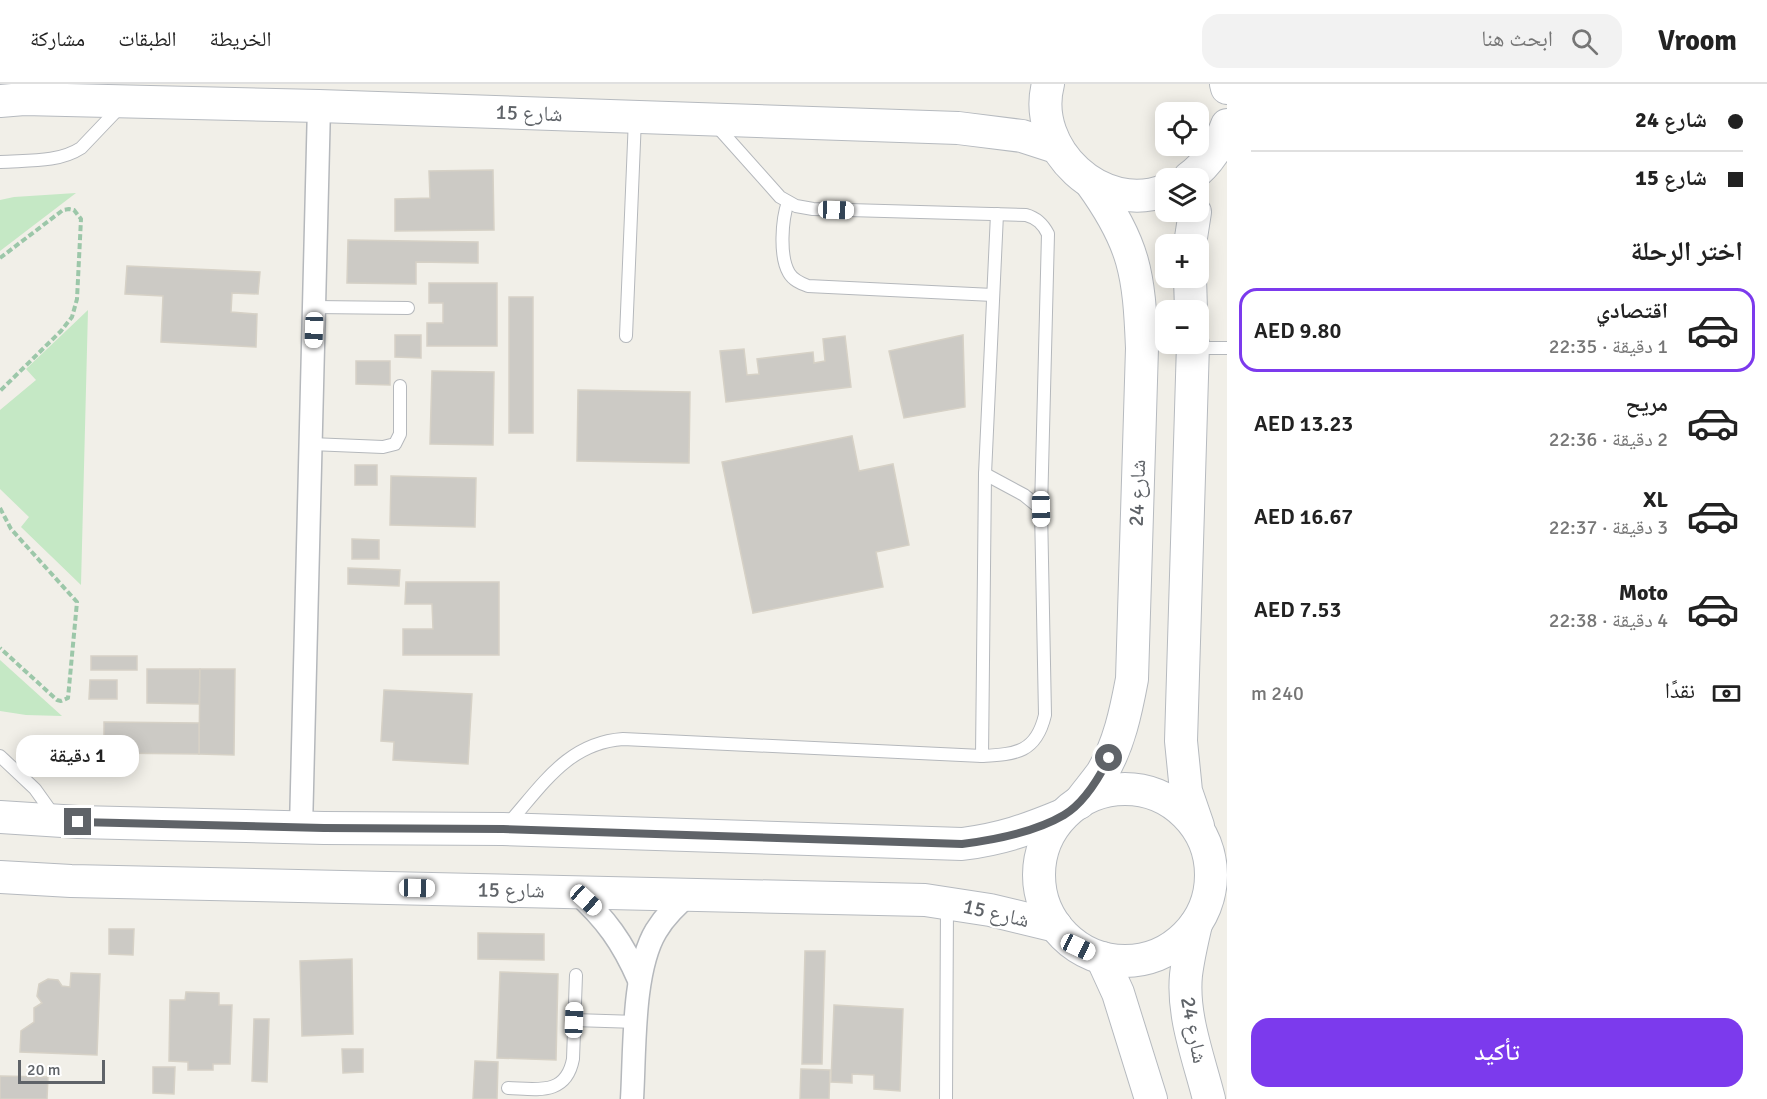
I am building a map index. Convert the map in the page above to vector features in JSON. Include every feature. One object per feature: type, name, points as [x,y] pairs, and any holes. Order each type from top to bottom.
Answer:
[{"type":"street","points":[[1048,84],[1047,122],[1056,147],[1071,168],[1091,183],[1113,192],[1137,196],[1155,192]]},
{"type":"street","name":"شارع 15","points":[[0,101],[24,99],[319,106],[969,128],[1022,136],[1056,147]]},
{"type":"street","points":[[301,828],[319,106]]},
{"type":"street","points":[[1205,168],[1217,149],[1227,125]]},
{"type":"street","name":"شارع 24","points":[[1071,809],[1102,772],[1116,743],[1126,712],[1132,679],[1142,348],[1139,297],[1130,251],[1110,210],[1091,183]]},
{"type":"street","points":[[1071,809],[1051,831],[1043,850],[1039,870],[1040,889],[1046,909],[1056,926],[1078,947],[1102,958],[1132,961],[1157,955],[1179,942],[1196,924],[1207,902],[1212,879],[1209,855],[1186,791],[1181,741],[1193,354]]},
{"type":"street","points":[[0,817],[58,821],[301,828],[503,829],[962,844],[1025,831],[1094,795],[1111,790],[1129,789],[1163,798],[1178,807],[1201,833]]},
{"type":"street","name":"شارع 15","points":[[0,877],[42,880],[925,900],[990,910],[1056,926]]},
{"type":"street","points":[[575,891],[614,931],[639,980]]},
{"type":"street","points":[[632,1099],[639,980],[645,955],[656,931],[671,911],[690,893]]},
{"type":"street","name":"شارع 24","points":[[1196,924],[1186,977],[1187,1005],[1191,1031],[1209,1099]]},
{"type":"street","points":[[1102,958],[1118,993],[1151,1099]]},
{"type":"lane","points":[[0,162],[59,158],[74,153],[127,101]]},
{"type":"lane","points":[[626,336],[635,117]]},
{"type":"lane","points":[[503,829],[566,760],[580,750],[609,740],[982,756],[1014,754],[1023,750],[1037,737],[1042,727],[1045,715],[1041,509],[1048,234],[1044,226],[1032,217],[997,214],[805,208],[788,202],[774,191],[710,118]]},
{"type":"lane","points":[[788,202],[783,225],[786,266],[800,284],[993,295]]},
{"type":"lane","points":[[982,756],[985,474],[997,214]]},
{"type":"lane","points":[[314,307],[408,308]]},
{"type":"lane","points":[[1209,347],[1227,348]]},
{"type":"lane","points":[[311,444],[383,447],[395,444],[400,434],[400,386]]},
{"type":"lane","points":[[985,474],[1024,495],[1041,509]]},
{"type":"lane","points":[[0,756],[35,789],[58,821]]},
{"type":"lane","points":[[945,1099],[947,902]]},
{"type":"lane","points":[[508,1088],[549,1089],[558,1085],[571,1070],[576,975]]},
{"type":"lane","points":[[574,1020],[637,1022]]},
{"type":"path","points":[[0,258],[63,210],[74,210],[79,214],[81,219],[77,299],[72,317],[61,331],[0,391]]},
{"type":"path","points":[[0,508],[11,529],[77,602],[68,698],[57,700],[0,648]]},
{"type":"green space","points":[[76,193],[0,251],[0,200]]},
{"type":"green space","points":[[88,310],[81,585],[21,527],[29,517],[0,489],[0,410],[36,380],[26,369]]},
{"type":"green space","points":[[0,660],[62,716],[26,715],[0,711]]},
{"type":"building","points":[[493,170],[494,230],[395,231],[395,199],[430,198],[429,171]]},
{"type":"building","points":[[348,240],[478,242],[478,263],[416,262],[416,284],[347,283]]},
{"type":"building","points":[[127,266],[260,272],[258,294],[232,293],[231,312],[257,314],[256,347],[161,342],[163,296],[125,294]]},
{"type":"building","points":[[429,283],[497,283],[497,346],[427,346],[427,323],[443,323],[443,303],[429,303]]},
{"type":"building","points":[[509,297],[533,297],[533,433],[509,433]]},
{"type":"building","points":[[395,335],[421,335],[421,358],[395,357]]},
{"type":"building","points":[[963,335],[965,407],[904,418],[889,351]]},
{"type":"building","points":[[845,336],[851,387],[726,402],[720,351],[744,349],[747,375],[759,374],[757,359],[813,352],[814,363],[825,361],[823,339]]},
{"type":"building","points":[[356,361],[390,361],[390,385],[356,384]]},
{"type":"building","points":[[432,371],[494,372],[493,445],[430,444]]},
{"type":"building","points":[[578,390],[690,392],[689,463],[577,461]]},
{"type":"building","points":[[852,436],[859,471],[893,464],[909,545],[876,552],[883,587],[753,613],[722,462]]},
{"type":"building","points":[[355,465],[377,465],[377,485],[355,485]]},
{"type":"building","points":[[391,476],[476,478],[475,527],[390,525]]},
{"type":"building","points":[[352,539],[379,540],[379,559],[352,559]]},
{"type":"building","points":[[348,568],[400,570],[399,586],[348,584]]},
{"type":"building","points":[[406,582],[499,582],[499,655],[403,655],[403,629],[433,629],[432,604],[405,604]]},
{"type":"building","points":[[91,656],[137,656],[137,670],[91,670]]},
{"type":"building","points":[[147,669],[200,669],[199,704],[147,703]]},
{"type":"building","points":[[200,669],[235,669],[234,755],[199,754]]},
{"type":"building","points":[[90,680],[117,680],[117,699],[89,699]]},
{"type":"building","points":[[384,690],[472,694],[468,764],[393,760],[394,742],[381,741]]},
{"type":"building","points":[[104,722],[199,723],[199,754],[104,753]]},
{"type":"building","points":[[109,929],[134,929],[133,955],[109,954]]},
{"type":"building","points":[[478,933],[544,934],[544,960],[478,959]]},
{"type":"building","points":[[805,951],[825,951],[822,1064],[802,1064]]},
{"type":"building","points":[[352,959],[353,1034],[302,1036],[300,961]]},
{"type":"building","points":[[500,972],[558,974],[556,1060],[497,1058]]},
{"type":"building","points":[[71,973],[100,974],[97,1055],[20,1052],[21,1031],[34,1022],[34,1008],[42,1003],[37,996],[39,984],[48,979],[58,980],[62,986],[70,987]]},
{"type":"building","points":[[186,992],[219,993],[219,1005],[232,1005],[230,1064],[213,1064],[213,1070],[188,1070],[188,1062],[169,1061],[170,1000],[185,1000]]},
{"type":"building","points":[[834,1005],[903,1009],[900,1091],[874,1089],[874,1075],[852,1074],[852,1083],[831,1082]]},
{"type":"building","points":[[254,1019],[269,1019],[267,1082],[252,1081]]},
{"type":"building","points":[[342,1049],[363,1049],[363,1072],[343,1073]]},
{"type":"building","points":[[475,1061],[498,1062],[497,1099],[473,1099]]},
{"type":"building","points":[[153,1067],[175,1067],[174,1094],[153,1093]]},
{"type":"building","points":[[801,1069],[830,1070],[829,1099],[800,1099]]},
{"type":"building","points":[[0,1076],[48,1077],[47,1099],[0,1099]]},
{"type":"route","points":[[78,822],[324,828],[503,829],[962,844],[994,840],[1025,831],[1064,815],[1079,802],[1102,772],[1109,758]]}]
